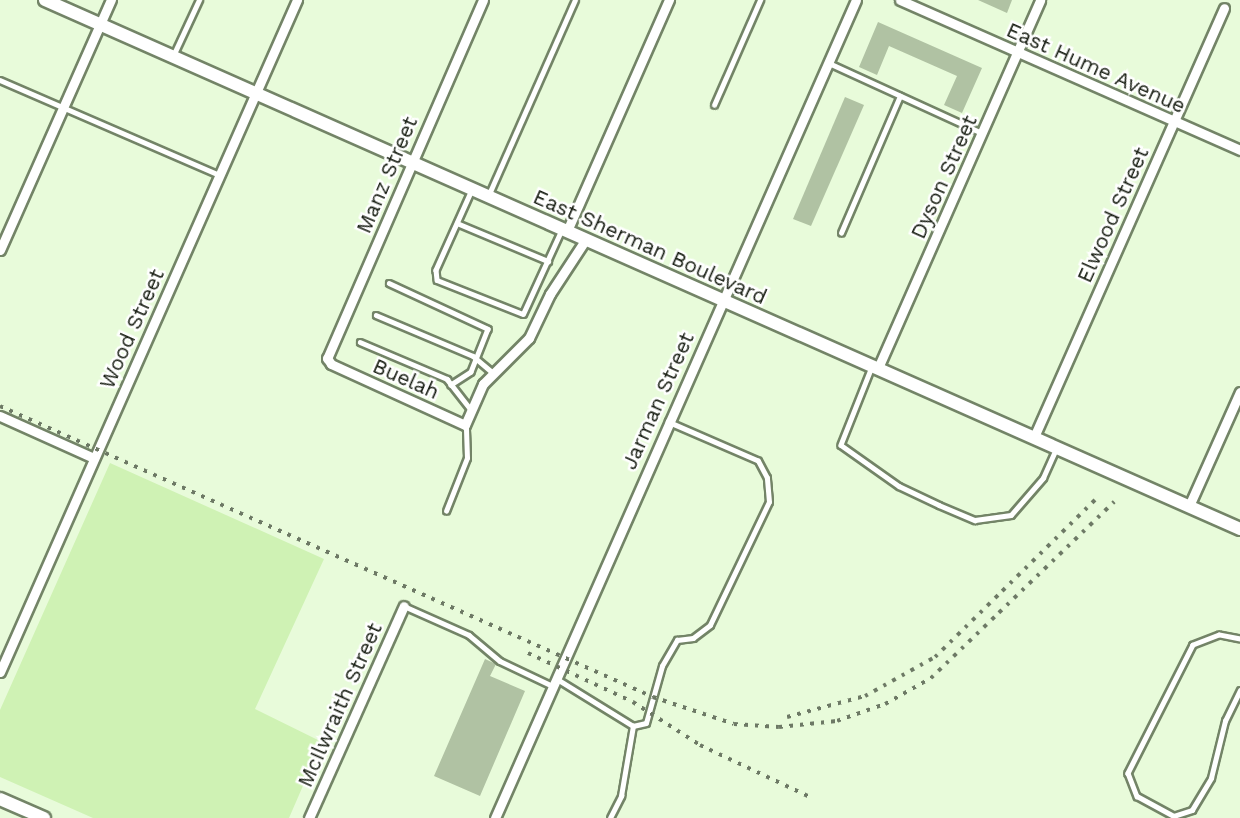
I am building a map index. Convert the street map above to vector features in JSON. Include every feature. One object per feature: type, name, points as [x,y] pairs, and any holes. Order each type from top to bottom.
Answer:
[{"type":"main road","name":"East Sherman Boulevard","points":[[45,0],[1240,528]]},
{"type":"main road","points":[[0,799],[44,818]]},
{"type":"street","points":[[0,250],[111,0]]},
{"type":"street","name":"Wood Street","points":[[0,673],[297,0]]},
{"type":"street","name":"Manz Street","points":[[331,364],[327,358],[482,0]]},
{"type":"street","points":[[565,230],[669,0]]},
{"type":"street","name":"Jarman Street","points":[[495,818],[667,422],[856,0]]},
{"type":"street","name":"East Hume Avenue","points":[[900,0],[1240,150]]},
{"type":"street","name":"Dyson Street","points":[[875,367],[1040,0]]},
{"type":"street","name":"Elwood Street","points":[[1034,437],[1224,8]]},
{"type":"street","points":[[466,425],[493,373],[529,338],[550,294],[586,239]]},
{"type":"street","name":"Buelah","points":[[331,364],[466,425]]},
{"type":"street","points":[[1189,506],[1240,392]]},
{"type":"street","points":[[0,416],[94,458]]},
{"type":"street","name":"McIlwraith Street","points":[[309,818],[404,606]]},
{"type":"lane","points":[[173,57],[199,0]]},
{"type":"lane","points":[[488,196],[575,0]]},
{"type":"lane","points":[[714,104],[760,0]]},
{"type":"lane","points":[[828,63],[982,132]]},
{"type":"lane","points":[[0,80],[220,175]]},
{"type":"lane","points":[[841,233],[900,96]]},
{"type":"lane","points":[[472,189],[435,277],[504,309],[523,314],[565,230]]},
{"type":"lane","points":[[457,223],[548,261]]},
{"type":"lane","points":[[389,283],[485,325],[488,334],[471,372],[451,385]]},
{"type":"lane","points":[[376,315],[477,360],[493,373]]},
{"type":"lane","points":[[360,342],[451,385],[471,411]]},
{"type":"lane","points":[[875,367],[841,445],[899,486],[939,505],[975,520],[1011,515],[1043,478],[1057,447]]},
{"type":"lane","points":[[404,606],[469,635],[500,662],[555,682],[633,726],[646,723],[662,666],[677,640],[693,638],[710,625],[769,502],[767,478],[758,461],[667,422]]},
{"type":"lane","points":[[446,511],[467,458],[466,425]]},
{"type":"lane","points":[[1240,639],[1219,635],[1193,645],[1128,773],[1137,796],[1175,817],[1192,810],[1211,778],[1226,721],[1240,690]]},
{"type":"lane","points":[[610,818],[621,796],[633,726]]},
{"type":"green space","points":[[110,463],[324,559],[255,709],[322,742],[289,818],[93,818],[0,777],[0,710]]},
{"type":"building","points":[[978,0],[1012,0],[1007,13]]},
{"type":"building","points":[[878,22],[982,68],[962,113],[944,105],[957,76],[889,46],[877,75],[859,67]]},
{"type":"building","points":[[845,97],[864,105],[811,226],[793,219]]},
{"type":"building","points":[[485,659],[496,664],[490,676],[525,691],[480,796],[434,776]]},
{"type":"railway","points":[[0,406],[653,697],[734,724],[779,727],[837,721],[885,704],[931,678],[1114,502]]},
{"type":"railway","points":[[787,717],[865,696],[935,657],[1099,496]]},
{"type":"railway","points":[[528,653],[633,702],[700,745],[810,797]]}]
